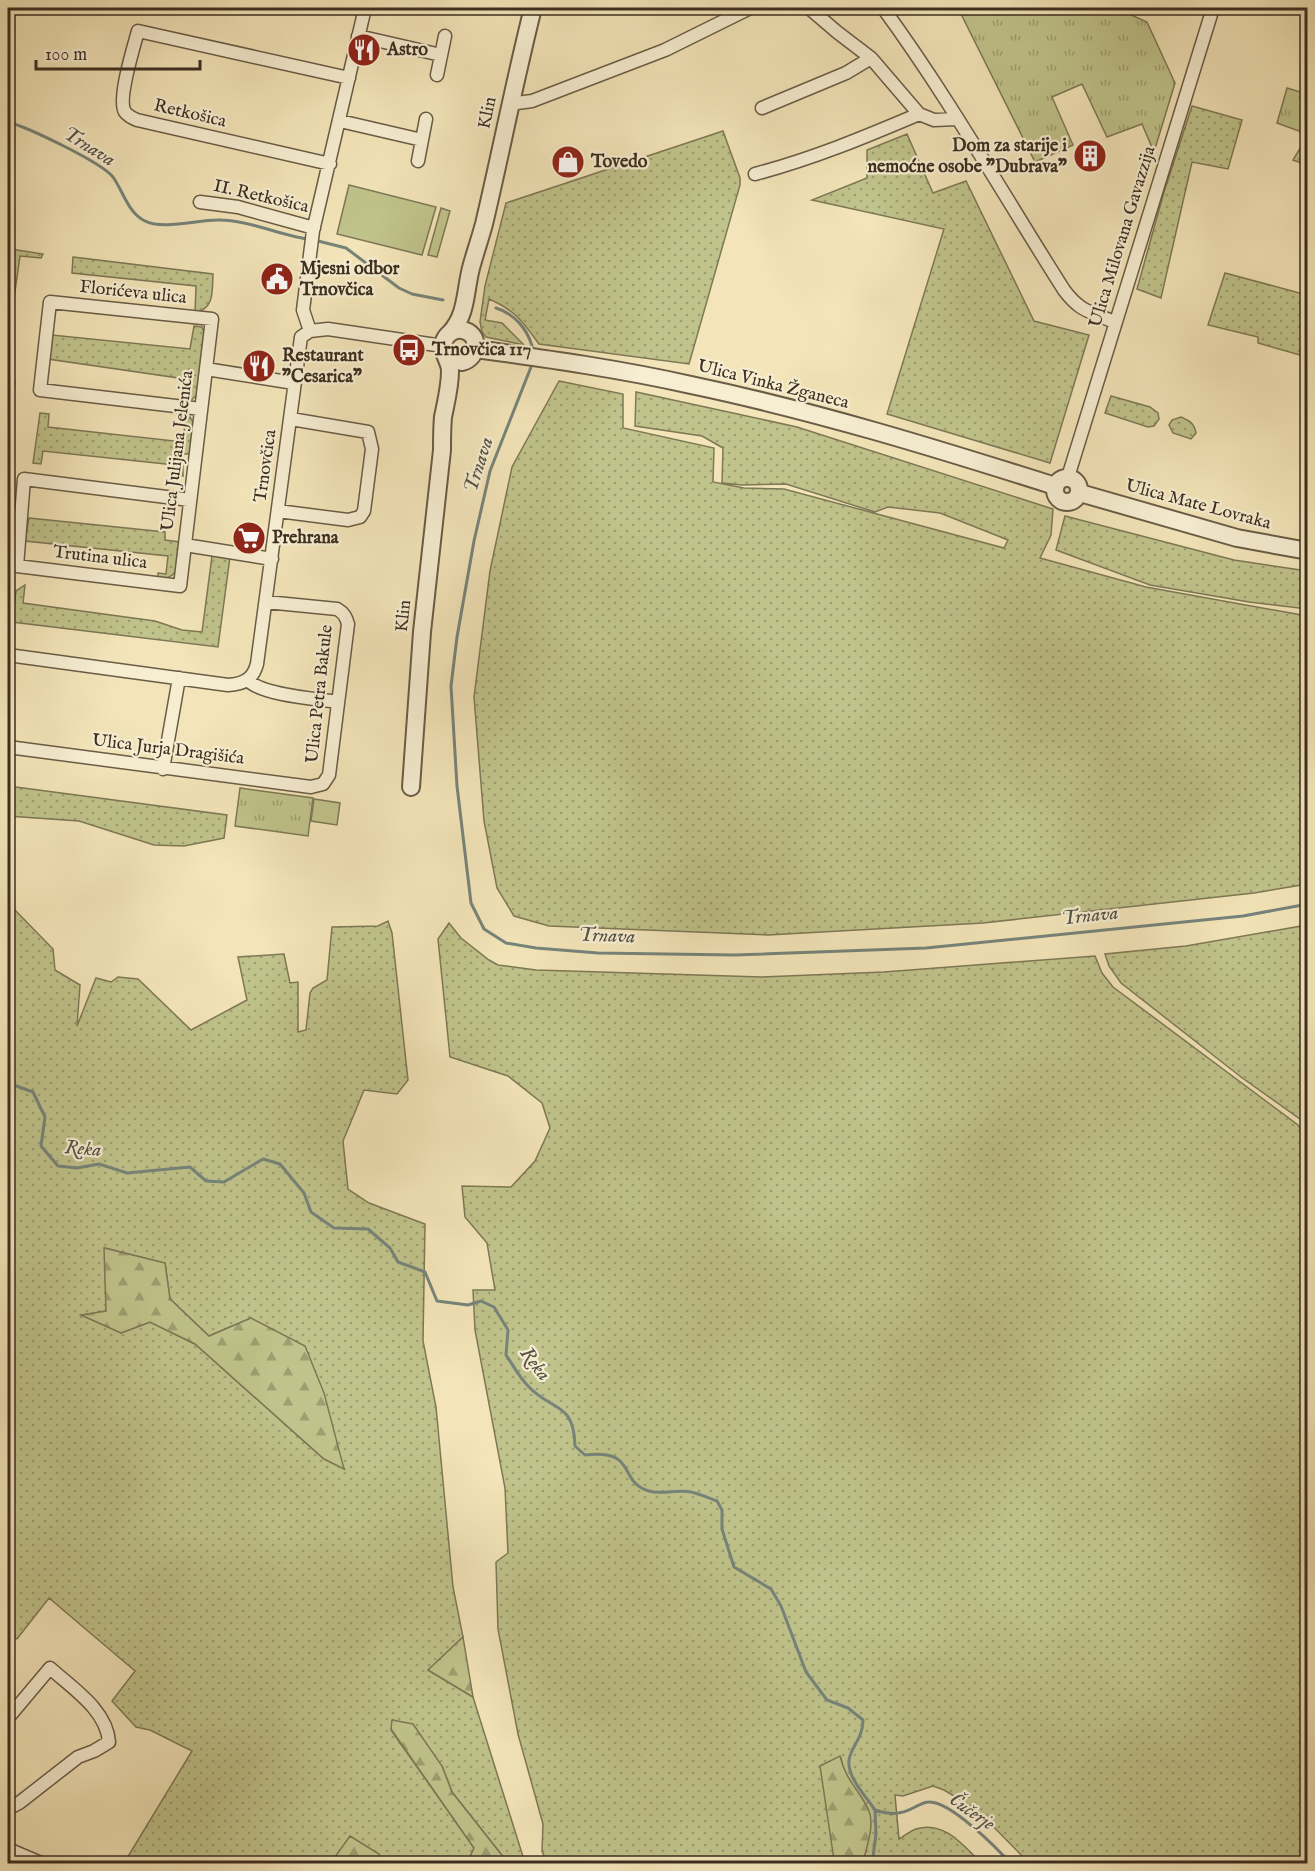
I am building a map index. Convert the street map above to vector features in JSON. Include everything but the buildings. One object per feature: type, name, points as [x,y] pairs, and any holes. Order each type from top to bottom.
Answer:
[{"type":"street","points":[[365,8],[314,229],[303,310],[310,331],[328,329],[447,346],[458,363],[471,348],[464,330],[447,346]]},
{"type":"street","name":"Klin","points":[[411,787],[422,632],[442,450],[443,420],[450,376],[447,346],[461,317],[533,8]]},
{"type":"street","points":[[509,104],[532,101],[665,50],[750,8]]},
{"type":"street","points":[[809,8],[871,58],[919,114],[934,120],[958,118]]},
{"type":"street","points":[[884,8],[958,118],[1004,196],[1073,303],[1114,322]]},
{"type":"street","name":"Ulica Milovana Gavazzija","points":[[1062,482],[1213,8]]},
{"type":"street","name":"Retkošica","points":[[330,164],[129,117],[122,103],[138,31],[349,78]]},
{"type":"street","points":[[358,36],[441,55]]},
{"type":"street","points":[[437,75],[445,36]]},
{"type":"street","points":[[762,108],[846,73],[871,58]]},
{"type":"street","points":[[755,174],[788,166],[919,114]]},
{"type":"street","points":[[418,161],[426,119]]},
{"type":"street","points":[[340,121],[422,140]]},
{"type":"street","name":"II. Retkošica","points":[[200,202],[238,207],[314,229]]},
{"type":"street","name":"Klin","points":[[442,450],[451,424],[458,382],[471,348],[470,324],[479,271],[483,227]]},
{"type":"street","name":"Florićeva ulica","points":[[201,409],[40,390],[50,302],[212,319]]},
{"type":"street","name":"Ulica Julijana Jelenića","points":[[180,586],[212,319]]},
{"type":"street","name":"Trnovčica","points":[[248,680],[256,670],[257,664],[291,419],[299,341],[310,331]]},
{"type":"street","name":"Ulica Vinka Žganeca","points":[[471,348],[692,385],[786,407],[1062,482],[1055,493],[1062,501],[1073,501],[1080,493]]},
{"type":"street","points":[[206,369],[294,383]]},
{"type":"street","points":[[278,511],[355,520],[364,511],[367,491],[372,449],[368,432],[291,419]]},
{"type":"street","name":"Trutina ulica","points":[[180,586],[17,566],[24,479],[190,500]]},
{"type":"street","name":"Ulica Mate Lovraka","points":[[1080,493],[1237,538],[1308,551]]},
{"type":"street","points":[[185,545],[272,559]]},
{"type":"street","name":"Ulica Petra Bakule","points":[[266,603],[337,609],[343,612],[348,624],[329,775],[323,784]]},
{"type":"street","points":[[8,655],[228,685],[248,680],[252,685],[263,690],[338,702]]},
{"type":"street","points":[[164,769],[179,678]]},
{"type":"street","name":"Ulica Jurja Dragišića","points":[[8,747],[311,787],[323,784]]},
{"type":"street","points":[[8,1718],[50,1668],[91,1704],[108,1730],[109,1742],[78,1757],[8,1809]]},
{"type":"street","points":[[8,1849],[43,1863]]},
{"type":"green space","points":[[958,8],[1116,8],[1147,22],[1175,83],[1154,152],[1142,124],[1107,137],[1082,84],[1052,97],[1073,145],[1035,162]]},
{"type":"green space","points":[[1287,88],[1307,94],[1307,134],[1277,123]]},
{"type":"green space","points":[[1192,106],[1242,120],[1228,169],[1192,162],[1161,298],[1137,289],[1164,192]]},
{"type":"green space","points":[[723,131],[740,178],[740,185],[689,364],[539,344],[518,317],[489,299],[485,320],[502,323],[524,345],[486,337],[482,332],[480,322],[485,286],[506,203]]},
{"type":"green space","points":[[907,134],[933,193],[966,181],[1034,321],[1089,335],[1050,463],[887,414],[944,229],[812,200],[867,178],[867,150]]},
{"type":"green space","points":[[1302,145],[1307,148],[1307,165],[1293,160]]},
{"type":"green space","points":[[349,185],[436,207],[422,255],[337,234]]},
{"type":"green space","points":[[441,208],[450,211],[437,257],[428,255]]},
{"type":"green space","points":[[11,249],[43,254],[41,258],[20,256],[8,341],[8,278]]},
{"type":"green space","points":[[73,257],[213,274],[211,298],[206,307],[195,313],[196,286],[72,273]]},
{"type":"green space","points":[[1225,273],[1307,295],[1307,357],[1258,343],[1258,337],[1208,325]]},
{"type":"green space","points":[[194,326],[202,327],[206,337],[198,394],[188,403],[181,403],[185,379],[48,359],[52,335],[190,349]]},
{"type":"green space","points":[[8,381],[15,382],[8,449]]},
{"type":"green space","points":[[559,381],[623,394],[623,428],[714,448],[713,482],[744,488],[784,489],[1004,548],[1008,540],[940,513],[888,507],[875,512],[786,484],[722,483],[723,448],[702,436],[635,426],[636,392],[797,427],[1053,509],[1051,535],[1040,558],[1146,587],[1307,616],[1307,884],[1254,893],[983,923],[768,935],[549,926],[514,916],[497,888],[484,821],[474,697],[490,571],[512,467]]},
{"type":"green space","points":[[1111,396],[1150,407],[1158,413],[1159,419],[1154,426],[1148,427],[1105,413]]},
{"type":"green space","points":[[40,413],[49,414],[48,427],[183,442],[185,423],[190,417],[194,424],[191,454],[183,454],[183,476],[174,474],[175,465],[43,451],[41,464],[33,463]]},
{"type":"green space","points":[[1181,417],[1194,427],[1196,433],[1191,439],[1173,433],[1169,425],[1172,420]]},
{"type":"green space","points":[[1065,516],[1234,560],[1307,571],[1307,609],[1249,602],[1150,585],[1056,550]]},
{"type":"green space","points":[[29,518],[165,532],[165,540],[180,542],[177,568],[171,576],[158,580],[158,573],[166,574],[168,556],[25,541]]},
{"type":"green space","points":[[212,556],[230,557],[218,647],[12,622],[16,591],[25,585],[23,603],[155,621],[182,630],[202,632]]},
{"type":"green space","points":[[8,786],[227,815],[224,838],[184,846],[154,845],[79,821],[8,816]]},
{"type":"green space","points":[[240,788],[313,798],[308,836],[235,826]]},
{"type":"green space","points":[[314,799],[340,803],[337,825],[311,821]]},
{"type":"green space","points":[[13,908],[53,949],[55,970],[80,985],[77,1026],[96,978],[111,982],[118,977],[138,979],[191,1030],[247,1000],[238,957],[284,954],[290,983],[298,982],[298,1032],[306,1030],[310,993],[313,988],[327,980],[332,927],[378,926],[388,921],[392,933],[408,1080],[397,1094],[364,1090],[343,1141],[348,1189],[369,1203],[425,1224],[423,1341],[436,1407],[453,1587],[463,1637],[428,1670],[473,1697],[525,1863],[508,1863],[452,1792],[442,1766],[393,1720],[391,1730],[474,1848],[467,1863],[382,1863],[379,1854],[332,1861],[340,1863],[286,1861],[285,1864],[124,1863],[192,1751],[150,1730],[136,1727],[112,1701],[135,1671],[49,1598],[17,1639],[8,1631],[8,911]],"holes":[[[105,1248],[165,1263],[170,1299],[209,1336],[251,1318],[344,1468],[324,1459],[195,1344],[150,1322],[121,1333],[82,1315],[106,1311]]]},
{"type":"green space","points":[[449,923],[461,938],[498,965],[536,970],[762,977],[884,972],[1095,956],[1102,973],[1113,987],[1298,1125],[1308,1140],[1307,1863],[1029,1863],[976,1809],[933,1786],[903,1796],[895,1795],[899,1839],[916,1829],[936,1828],[953,1836],[981,1863],[863,1863],[870,1829],[869,1812],[843,1771],[841,1757],[834,1860],[845,1863],[547,1863],[542,1851],[543,1824],[518,1734],[498,1629],[496,1562],[508,1553],[505,1488],[475,1330],[473,1290],[495,1290],[487,1243],[465,1217],[462,1186],[511,1187],[535,1161],[550,1128],[542,1103],[508,1076],[450,1057],[438,939]]},
{"type":"green space","points":[[1307,925],[1307,1124],[1241,1077],[1121,983],[1109,966],[1105,954],[1186,946]]},
{"type":"green space","points":[[104,1248],[165,1263],[170,1299],[209,1336],[251,1318],[305,1346],[324,1393],[344,1469],[324,1459],[195,1344],[150,1322],[121,1333],[81,1315],[106,1311]]},
{"type":"green space","points":[[463,1637],[473,1697],[428,1670]]},
{"type":"green space","points":[[392,1720],[413,1724],[442,1766],[452,1792],[508,1863],[467,1863],[474,1848],[391,1729]]},
{"type":"green space","points":[[840,1756],[849,1779],[871,1817],[871,1830],[863,1863],[845,1863],[834,1860],[820,1766]]},
{"type":"green space","points":[[350,1836],[379,1854],[382,1863],[332,1861]]},
{"type":"waterway","name":"Trnava","points":[[8,122],[63,146],[106,171],[113,177],[134,213],[152,224],[170,225],[228,220],[307,239]]},
{"type":"waterway","name":"Trnava","points":[[314,240],[346,248],[399,288],[412,294],[443,300]]},
{"type":"waterway","name":"Trnava","points":[[496,308],[518,322],[527,333],[532,346]]},
{"type":"waterway","name":"Trnava","points":[[531,367],[490,471],[474,541],[451,686],[457,786],[471,903],[484,929],[506,943],[536,948],[598,953],[735,955],[926,948],[1243,916],[1308,904]]},
{"type":"waterway","name":"Reka","points":[[8,1083],[33,1092],[45,1117],[41,1146],[58,1166],[77,1168],[99,1164],[127,1173],[190,1167],[206,1181],[224,1182],[263,1159],[280,1164],[304,1193],[311,1212],[334,1228],[368,1229],[390,1248],[398,1262],[425,1272],[437,1301],[468,1305],[481,1301],[494,1307],[508,1330],[506,1355],[528,1386],[566,1414],[571,1421],[575,1446],[585,1455],[602,1454],[621,1461],[633,1481],[639,1487],[649,1491],[691,1492],[717,1501],[722,1510],[722,1529],[734,1567],[771,1589],[781,1606],[806,1672],[827,1700],[848,1708],[863,1720],[861,1732],[850,1755],[849,1767],[854,1780],[875,1810]]},
{"type":"waterway","name":"Čučerje","points":[[875,1810],[895,1813],[905,1812],[925,1802],[938,1804],[949,1809],[973,1827],[1011,1864]]},
{"type":"waterway","points":[[872,1864],[876,1834],[875,1810]]},
{"type":"place","name":"Astro","points":[[364,50]]},
{"type":"place","name":"Dom za starije i nemoćne osobe \"Dubrava\"","points":[[1090,156]]},
{"type":"place","name":"Tovedo","points":[[568,162]]},
{"type":"place","name":"Mjesni odbor Trnovčica","points":[[277,279]]},
{"type":"place","name":"Trnovčica 117","points":[[409,350]]},
{"type":"place","name":"Restaurant \"Cesarica\"","points":[[259,366]]},
{"type":"place","name":"Prehrana","points":[[249,538]]}]
